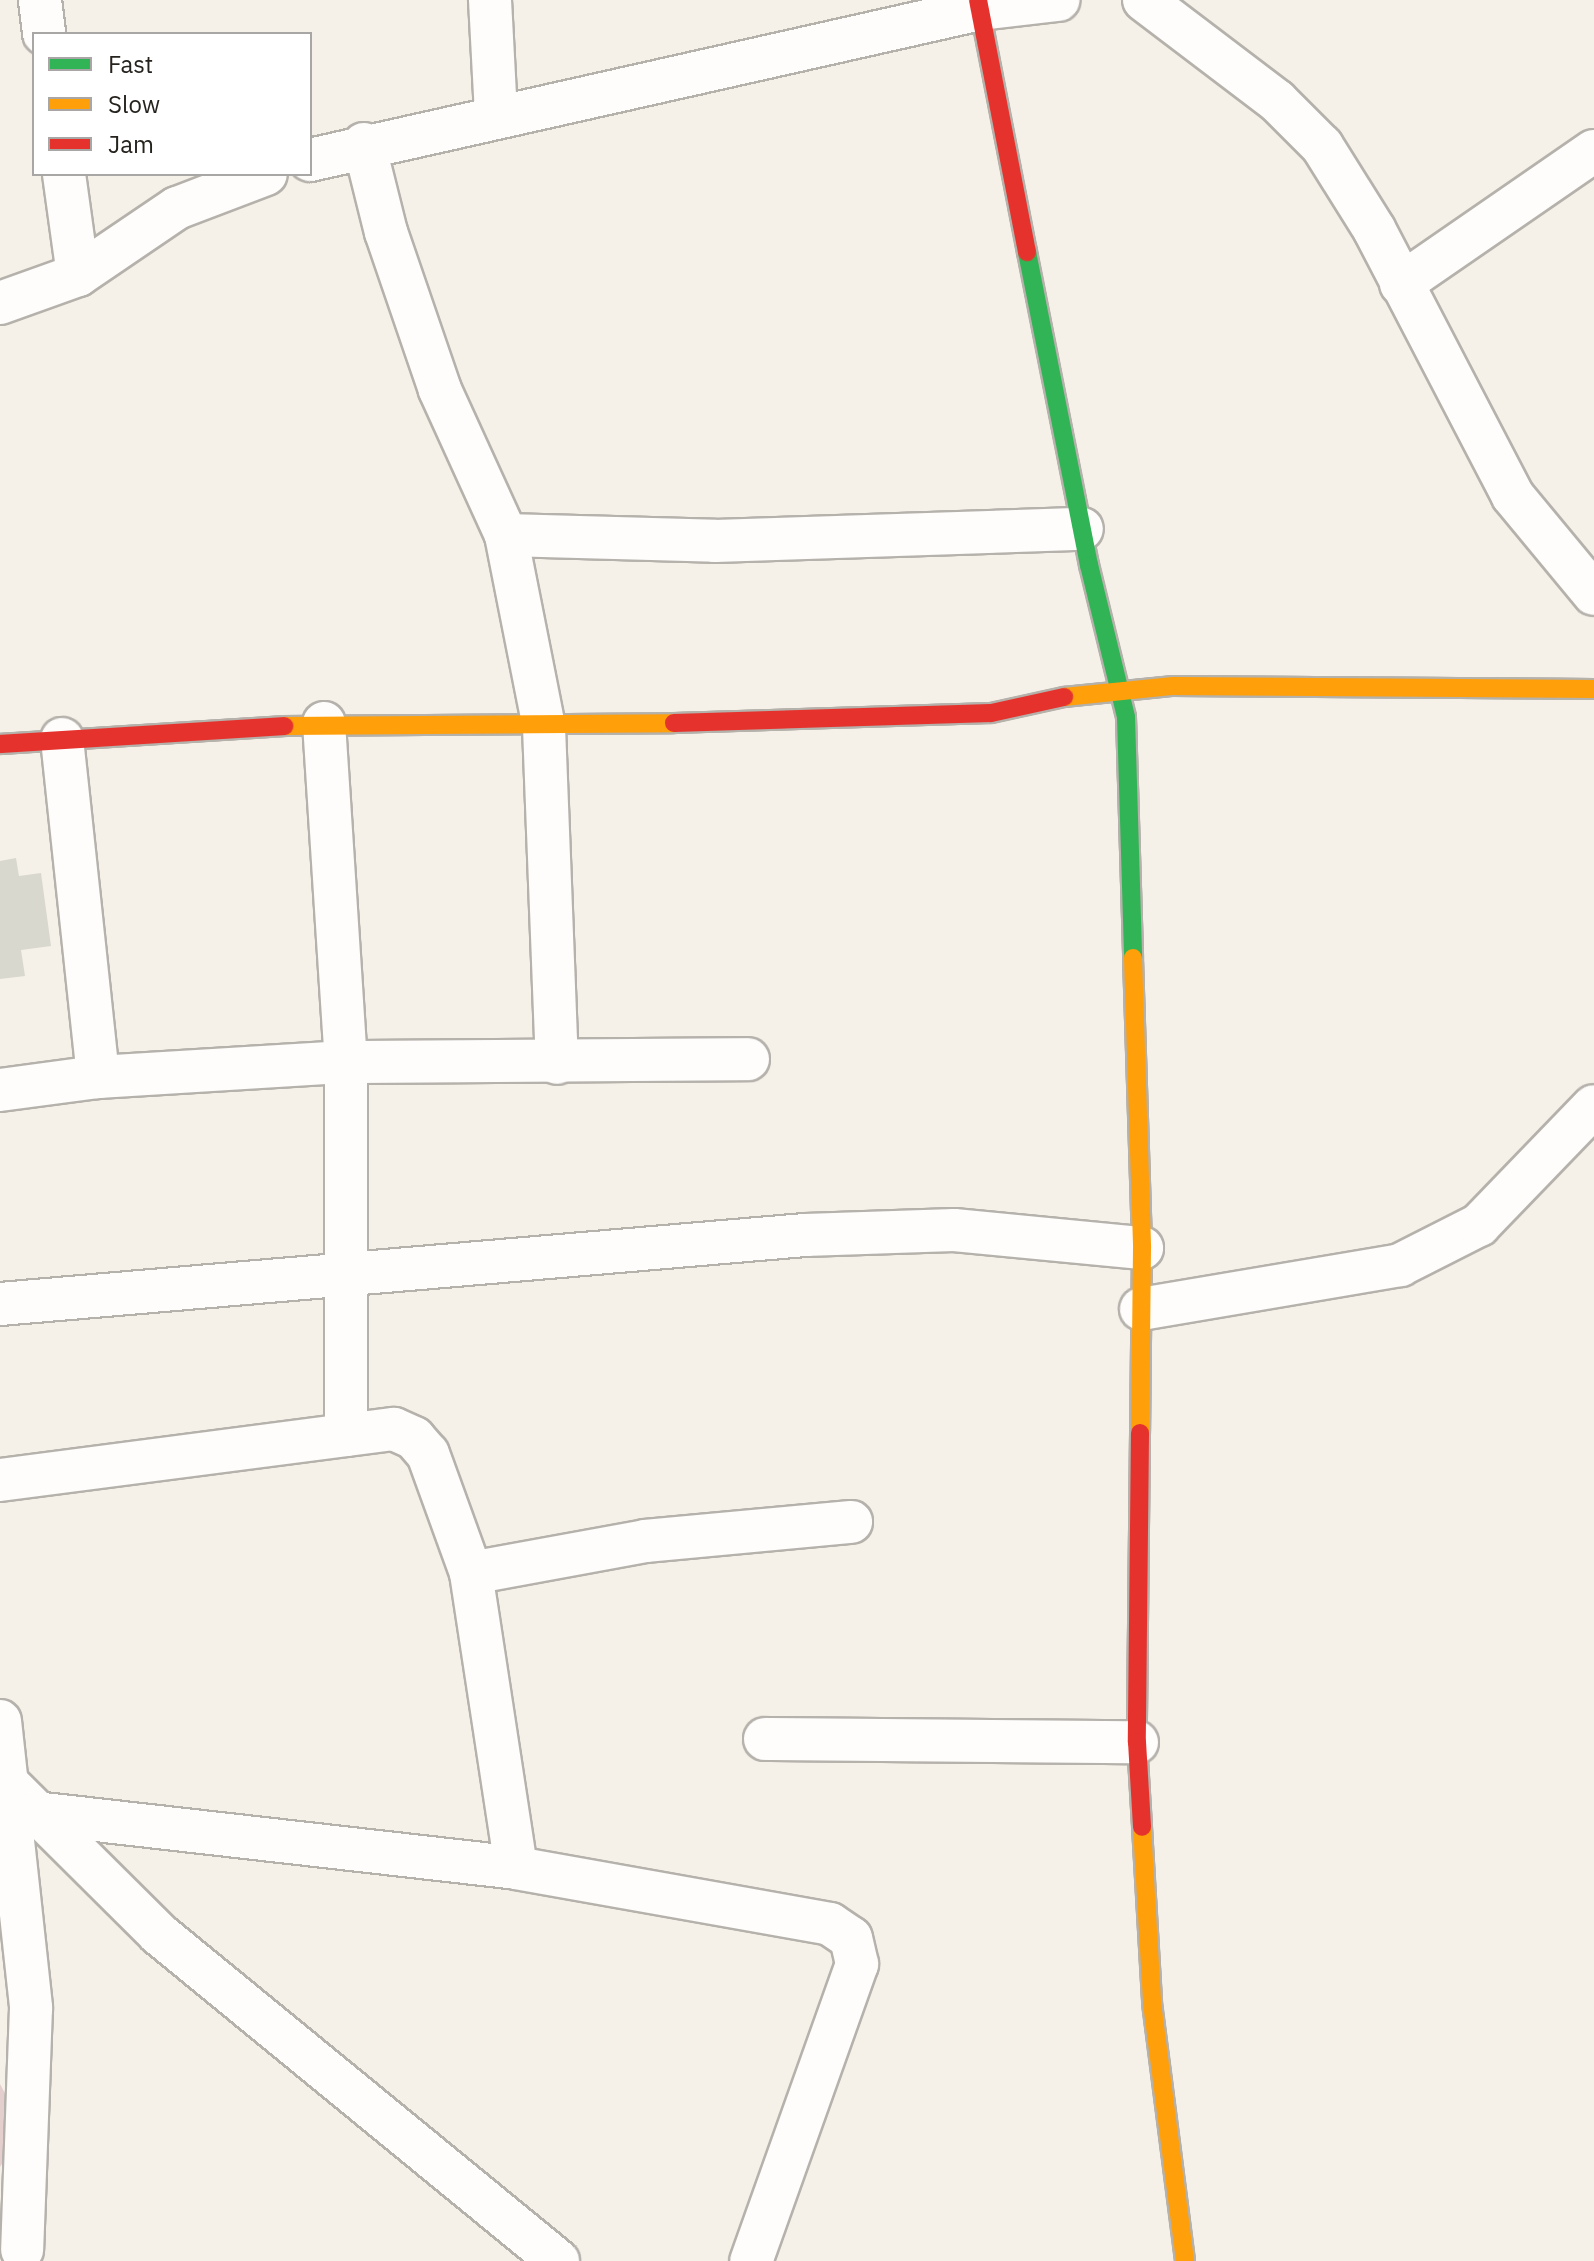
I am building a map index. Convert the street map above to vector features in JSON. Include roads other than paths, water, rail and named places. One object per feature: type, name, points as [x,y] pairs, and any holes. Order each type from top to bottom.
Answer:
[{"type":"street","points":[[40,0],[44,32]]},
{"type":"street","points":[[490,0],[496,115]]},
{"type":"street","points":[[312,159],[364,144],[979,5],[1058,0]]},
{"type":"street","points":[[1144,0],[1277,101],[1322,146],[1401,284],[1513,496],[1594,594]]},
{"type":"street","points":[[979,5],[1130,763],[1142,1248],[1137,1742],[1152,2003],[1185,2261]]},
{"type":"street","points":[[364,144],[386,232],[440,390],[506,535],[544,727],[557,1063]]},
{"type":"street","points":[[1401,284],[1594,151]]},
{"type":"street","points":[[64,176],[78,275]]},
{"type":"street","points":[[0,303],[78,275],[177,208],[261,176]]},
{"type":"street","points":[[506,535],[715,541],[1082,529]]},
{"type":"street","points":[[0,744],[324,723],[544,727],[991,713],[1118,691],[1173,686],[1594,689]]},
{"type":"street","points":[[324,723],[346,1062],[346,1435]]},
{"type":"street","points":[[62,739],[98,1077]]},
{"type":"street","points":[[0,1090],[98,1077],[346,1062],[557,1063],[748,1059]]},
{"type":"street","points":[[1141,1309],[1400,1265],[1479,1225],[1594,1106]]},
{"type":"street","points":[[0,1304],[820,1235],[954,1230],[1142,1248]]},
{"type":"street","points":[[0,1480],[394,1429],[414,1438],[428,1454],[471,1573],[516,1868]]},
{"type":"street","points":[[471,1573],[645,1541],[851,1522]]},
{"type":"street","points":[[0,1721],[15,1792],[31,2008],[22,2250]]},
{"type":"street","points":[[765,1739],[1137,1742]]},
{"type":"street","points":[[15,1792],[516,1868],[830,1924],[851,1938],[857,1964],[751,2261]]},
{"type":"street","points":[[15,1792],[170,1944],[558,2261]]}]
